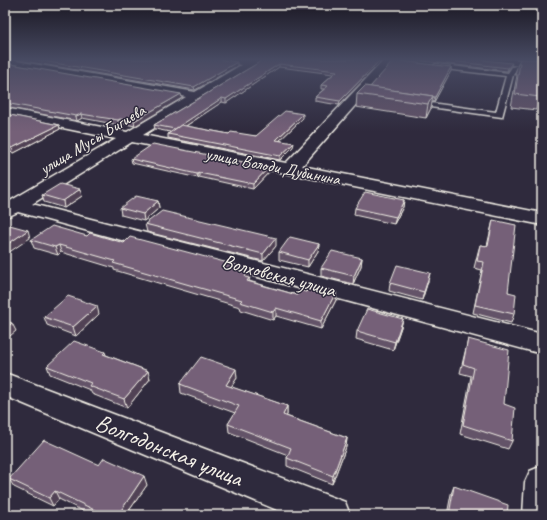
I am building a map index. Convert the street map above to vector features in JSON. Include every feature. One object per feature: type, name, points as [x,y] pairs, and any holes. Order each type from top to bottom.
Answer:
[{"type":"street","points":[[126,83],[199,96]]},
{"type":"street","name":"улица Мусы Бигиева","points":[[10,210],[219,83]]},
{"type":"street","points":[[290,169],[363,96],[373,83]]},
{"type":"street","name":"улица Володи Дубинина","points":[[5,112],[542,219]]},
{"type":"street","name":"Волховская улица","points":[[10,210],[542,344]]},
{"type":"street","name":"Волгодонская улица","points":[[5,384],[332,515]]},
{"type":"street","points":[[541,515],[542,482]]},
{"type":"lane","points":[[406,102],[500,115],[508,83]]},
{"type":"building","points":[[5,83],[120,83],[181,94],[134,121],[81,114],[76,116],[5,103]]},
{"type":"building","points":[[172,83],[200,83],[194,87]]},
{"type":"building","points":[[224,83],[250,83],[226,99],[222,98],[175,129],[154,125]]},
{"type":"building","points":[[323,83],[357,83],[340,101],[315,97],[328,86],[321,85]]},
{"type":"building","points":[[373,83],[442,83],[435,97],[370,87]]},
{"type":"building","points":[[517,83],[541,83],[540,97],[515,94]]},
{"type":"building","points":[[365,86],[433,96],[428,104],[357,94]]},
{"type":"building","points":[[285,111],[303,114],[276,140],[294,143],[280,156],[168,134],[181,125],[229,134],[231,132],[256,136]]},
{"type":"building","points":[[5,114],[59,125],[12,148],[5,146]]},
{"type":"building","points":[[153,144],[269,167],[253,184],[199,173],[197,174],[131,159]]},
{"type":"building","points":[[60,184],[80,189],[63,201],[42,195]]},
{"type":"building","points":[[365,192],[404,200],[396,217],[355,208]]},
{"type":"building","points":[[136,196],[158,201],[143,214],[120,208]]},
{"type":"building","points":[[162,211],[276,238],[263,254],[145,224]]},
{"type":"building","points":[[493,220],[516,225],[508,292],[516,294],[514,314],[475,305],[484,262],[477,261],[480,245],[488,246]]},
{"type":"building","points":[[6,224],[28,230],[5,246]]},
{"type":"building","points":[[52,226],[87,236],[90,233],[124,243],[130,237],[251,269],[245,277],[249,278],[247,281],[297,295],[299,290],[306,292],[311,285],[336,292],[321,321],[276,308],[273,312],[240,302],[242,300],[113,263],[115,261],[59,245],[55,247],[31,240]]},
{"type":"building","points":[[290,237],[319,244],[308,260],[279,252]]},
{"type":"building","points":[[332,251],[362,258],[354,276],[321,268]]},
{"type":"building","points":[[397,265],[430,273],[424,292],[390,283]]},
{"type":"building","points":[[68,296],[97,306],[73,327],[44,317]]},
{"type":"building","points":[[367,309],[403,319],[395,342],[357,331]]},
{"type":"building","points":[[5,320],[12,323],[5,329]]},
{"type":"building","points":[[468,339],[509,350],[504,404],[515,408],[512,441],[463,425],[474,368],[463,364]]},
{"type":"building","points":[[74,341],[105,352],[103,354],[148,371],[124,399],[89,386],[91,383],[47,366]]},
{"type":"building","points":[[201,357],[236,369],[226,385],[287,406],[283,415],[347,438],[333,476],[287,458],[291,448],[228,424],[239,406],[180,384]]},
{"type":"building","points":[[44,440],[99,465],[104,458],[144,476],[118,515],[105,515],[55,491],[49,498],[9,479]]},
{"type":"building","points":[[454,486],[508,505],[507,515],[449,515]]}]
